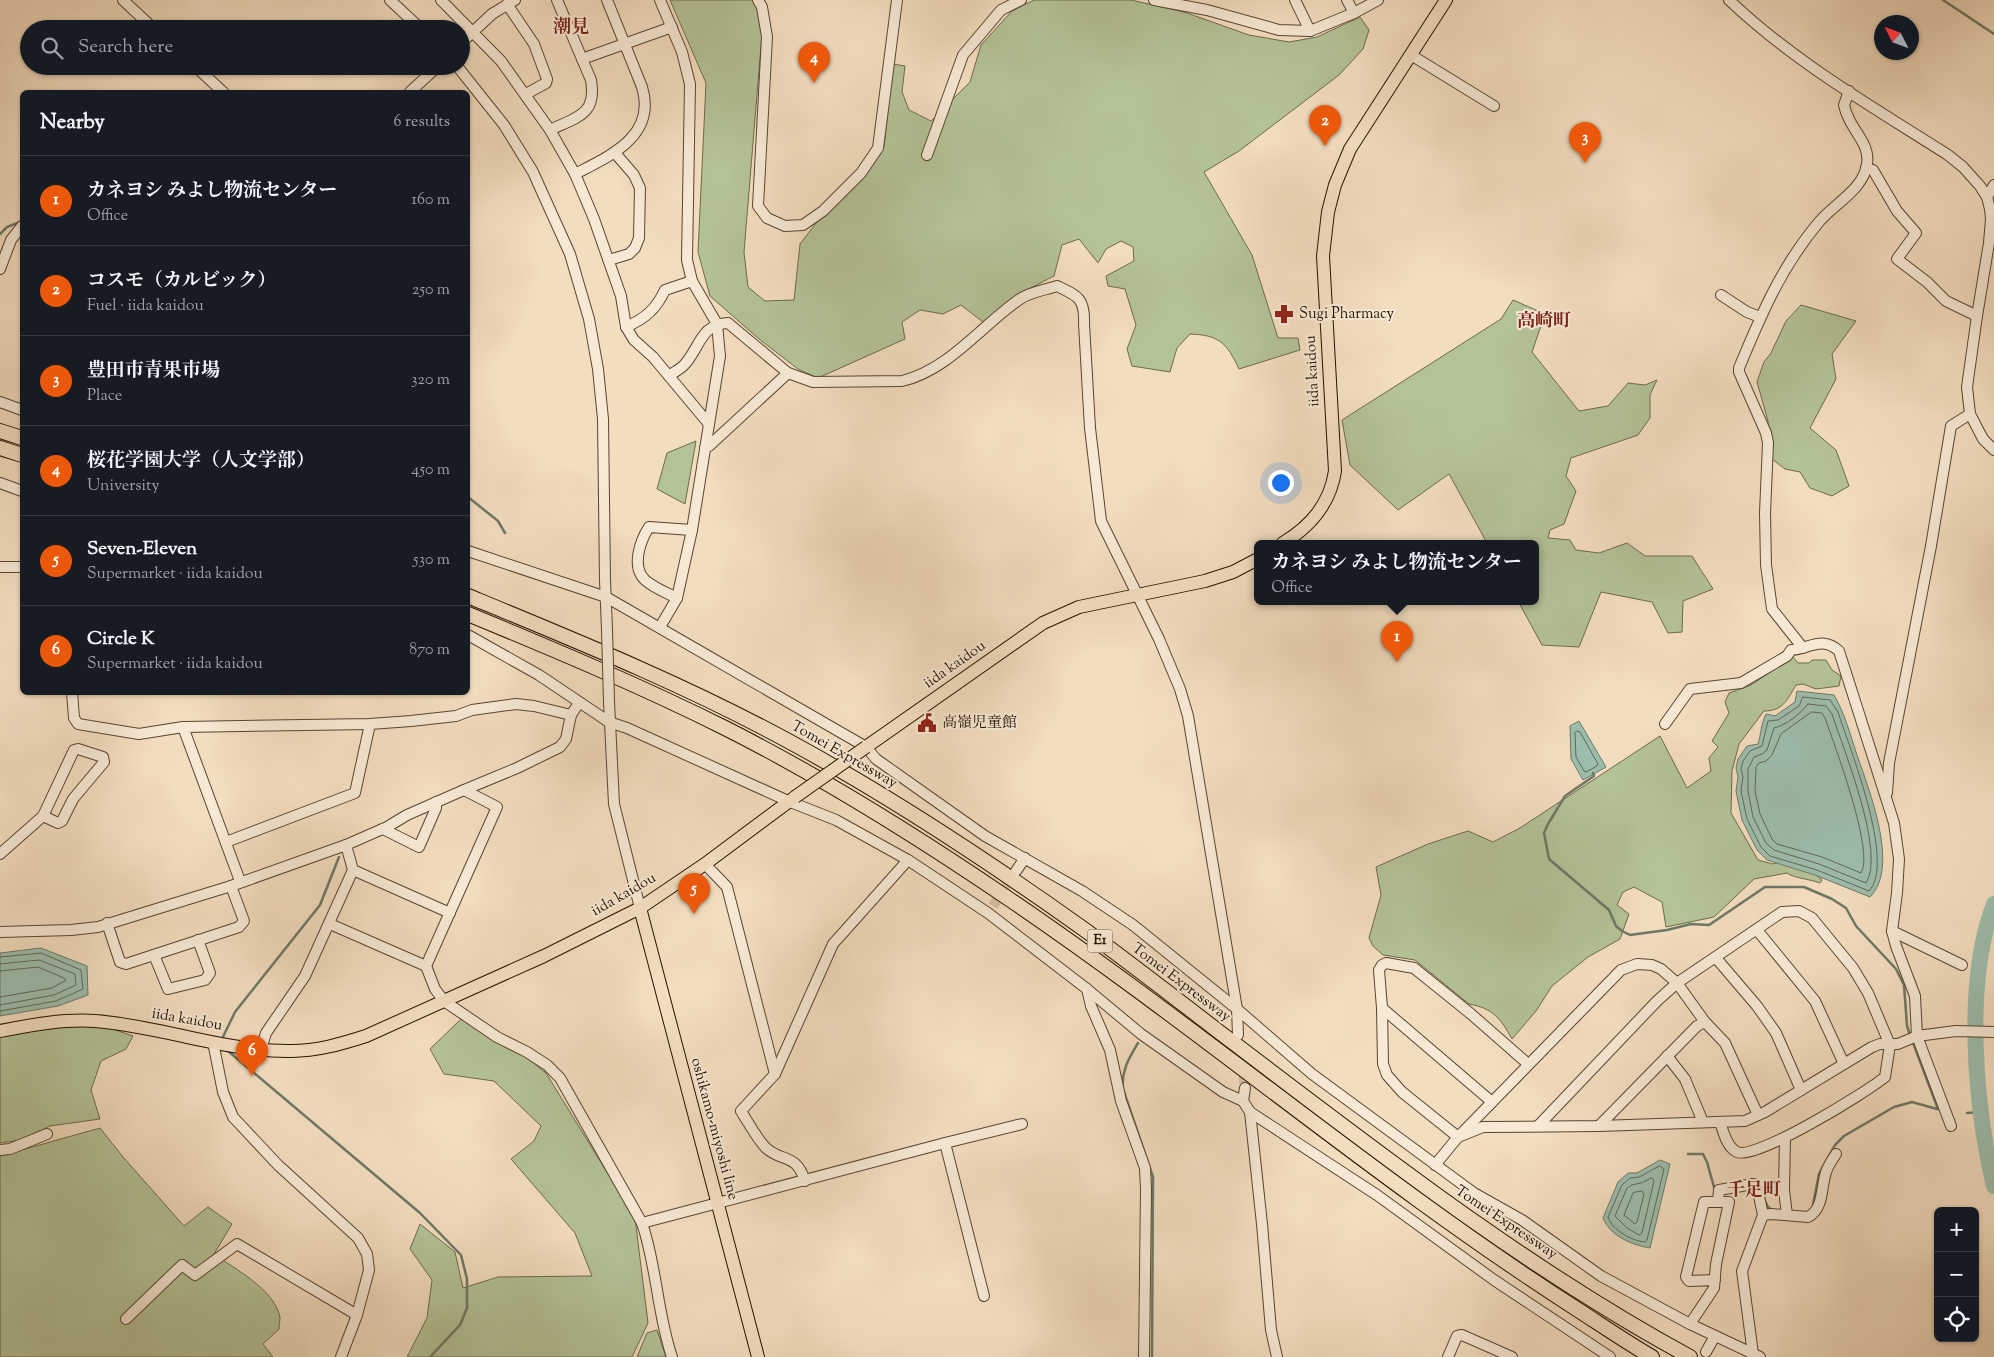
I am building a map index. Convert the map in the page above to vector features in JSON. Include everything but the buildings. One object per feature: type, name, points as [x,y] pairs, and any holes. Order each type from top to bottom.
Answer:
[{"type":"highway","points":[[0,431],[20,437]]},
{"type":"highway","points":[[0,448],[20,454]]},
{"type":"highway","name":"Tomei Expressway","points":[[470,597],[578,642],[734,713],[791,742],[944,834],[1088,932],[1446,1202],[1564,1281],[1690,1357]]},
{"type":"highway","name":"Tomei Expressway","points":[[470,615],[572,657],[726,729],[848,795],[934,849],[1077,947],[1434,1212],[1525,1276],[1652,1357]]},
{"type":"main road","name":"iida kaidou","points":[[1287,540],[1305,528],[1318,515],[1330,492],[1335,471],[1323,256],[1328,212],[1335,184],[1350,149],[1446,0]]},
{"type":"main road","name":"iida kaidou","points":[[0,1031],[36,1023],[95,1021],[261,1050],[292,1051],[336,1045],[366,1036],[544,956],[640,908],[705,864],[791,799],[1043,623],[1079,607],[1205,581],[1233,572],[1254,561]]},
{"type":"main road","name":"oshikamo-miyoshi line","points":[[640,908],[758,1357]]},
{"type":"street","points":[[124,0],[145,20]]},
{"type":"street","points":[[390,0],[411,20]]},
{"type":"street","points":[[441,0],[460,20]]},
{"type":"street","points":[[550,130],[580,116],[591,103],[594,95],[591,80],[557,0]]},
{"type":"street","points":[[575,174],[615,153],[624,146],[638,129],[645,106],[646,97],[607,0]]},
{"type":"street","points":[[660,0],[688,69],[690,84],[687,260],[692,281],[718,324],[720,356],[692,530],[677,598],[660,627]]},
{"type":"street","points":[[758,0],[762,7],[767,37],[758,206],[768,218],[785,226],[802,226],[823,212],[861,172],[878,148],[897,0]]},
{"type":"street","points":[[926,156],[963,55],[1001,10],[1021,0]]},
{"type":"street","points":[[1154,0],[1207,10],[1279,30],[1310,31],[1354,13],[1378,0]]},
{"type":"street","points":[[1296,0],[1310,31]]},
{"type":"street","points":[[1347,0],[1354,13]]},
{"type":"street","points":[[1729,0],[1774,40],[1948,155],[1963,167],[1987,197],[1991,219],[1989,243],[1967,387],[1970,414],[1983,439],[1994,450]]},
{"type":"street","points":[[526,94],[546,83],[547,79],[534,44],[511,2],[492,14],[472,32],[501,61],[526,94],[550,130],[575,174],[609,260],[621,296],[626,327],[634,340],[669,376],[709,424]]},
{"type":"street","points":[[582,59],[672,27]]},
{"type":"street","points":[[1411,55],[1494,106]]},
{"type":"street","points":[[205,75],[221,90]]},
{"type":"street","points":[[412,90],[428,75]]},
{"type":"street","points":[[464,75],[504,125],[534,172],[570,254],[589,319],[598,369],[603,419],[609,722],[614,804],[640,908]]},
{"type":"street","points":[[1803,648],[1772,609],[1766,557],[1765,513],[1768,443],[1762,424],[1739,372],[1760,317],[1791,259],[1820,220],[1849,194],[1862,178],[1866,168],[1863,140],[1849,119],[1844,105],[1849,91]]},
{"type":"street","points":[[609,260],[629,254],[635,248],[639,238],[640,188],[634,175],[615,153]]},
{"type":"street","points":[[1866,168],[1873,170],[1897,211],[1916,233],[1897,259],[1946,301],[1977,316]]},
{"type":"street","points":[[1987,197],[1994,185]]},
{"type":"street","points":[[0,269],[11,240],[20,229]]},
{"type":"street","points":[[626,327],[642,320],[659,302],[665,290],[692,281]]},
{"type":"street","points":[[669,376],[684,366],[708,329],[718,324],[728,323],[788,374],[813,382],[902,381],[917,378],[940,366],[1022,297],[1057,286],[1079,299],[1084,305],[1090,428],[1101,521],[1160,639],[1180,689],[1188,716],[1237,1009],[1238,1035]]},
{"type":"street","points":[[1721,295],[1747,312],[1760,317]]},
{"type":"street","points":[[705,448],[788,374]]},
{"type":"street","points":[[0,402],[20,409]]},
{"type":"street","points":[[1887,797],[1889,763],[1931,546],[1951,426],[1970,414]]},
{"type":"street","points":[[0,483],[20,490]]},
{"type":"street","points":[[677,598],[645,580],[640,573],[639,554],[642,537],[648,527],[692,530]]},
{"type":"street","points":[[470,552],[606,597],[866,747],[876,759],[985,836],[1025,858],[1134,925],[1237,1009],[1312,1074],[1474,1192],[1522,1220],[1601,1276],[1690,1324],[1756,1356]]},
{"type":"street","points":[[0,567],[20,567]]},
{"type":"street","points":[[470,636],[538,675],[609,722],[627,728],[836,820],[908,860],[991,910],[1141,1034],[1223,1092],[1243,1101],[1250,1112],[1377,1195],[1494,1280],[1610,1357]]},
{"type":"street","points":[[1665,724],[1690,690],[1741,683],[1786,656],[1792,650],[1814,643],[1828,644],[1839,651],[1894,823],[1899,859],[1892,932],[1915,996],[1917,1036],[1951,1126]]},
{"type":"street","points":[[72,695],[74,718],[78,724],[140,734],[182,727],[370,724],[456,716],[472,710],[516,704],[534,706],[571,715]]},
{"type":"street","points":[[0,932],[71,930],[98,927],[346,845],[383,829],[436,802],[517,768],[560,747],[568,733],[571,715],[579,703]]},
{"type":"street","points":[[226,842],[355,793],[370,724]]},
{"type":"street","points":[[107,923],[120,962],[126,964],[239,927],[244,921],[226,842],[182,727]]},
{"type":"street","points":[[0,854],[43,816],[74,750],[78,749],[103,757],[104,762],[73,799],[62,821],[58,823],[43,816]]},
{"type":"street","points":[[426,966],[498,807],[464,790]]},
{"type":"street","points":[[383,829],[418,848],[436,808],[436,802]]},
{"type":"street","points":[[261,1050],[266,1033],[305,976],[353,870],[346,845]]},
{"type":"street","points":[[1016,871],[1025,858]]},
{"type":"street","points":[[805,1181],[802,1169],[798,1164],[766,1148],[741,1111],[775,1074],[833,944],[908,860]]},
{"type":"street","points":[[705,864],[728,887],[775,1074]]},
{"type":"street","points":[[353,870],[450,913]]},
{"type":"street","points":[[1538,1126],[1657,1001],[1677,983],[1782,912],[1799,911],[1812,918],[1843,955],[1868,993],[1890,1045],[1885,1077],[1785,1138],[1758,1150],[1741,1153],[1733,1149],[1724,1134],[1720,1122]]},
{"type":"street","points":[[330,924],[426,966],[435,989],[444,1001],[497,1037],[527,1052],[554,1070],[642,1223],[650,1245],[663,1331],[672,1357]]},
{"type":"street","points":[[1757,930],[1815,1002],[1844,1064]]},
{"type":"street","points":[[1892,932],[1962,965]]},
{"type":"street","points":[[154,955],[168,989],[204,980],[210,973],[198,940]]},
{"type":"street","points":[[1716,958],[1758,1006],[1776,1033],[1801,1090]]},
{"type":"street","points":[[1458,1137],[1402,1092],[1387,1075],[1383,1064],[1382,1008],[1378,970],[1382,965],[1386,963],[1414,968],[1471,1014],[1528,1064]]},
{"type":"street","points":[[1435,1164],[1458,1137],[1621,970],[1636,964],[1652,965],[1661,969],[1677,983],[1705,1022],[1725,1043],[1758,1115]]},
{"type":"street","points":[[1087,989],[1091,1006],[1110,1050],[1121,1102],[1145,1168],[1144,1357]]},
{"type":"street","points":[[1382,1008],[1492,1102]]},
{"type":"street","points":[[1599,1126],[1667,1056],[1698,1026],[1705,1022]]},
{"type":"street","points":[[1458,1137],[1483,1127],[1599,1126],[1745,1121],[1880,1044],[1898,1044],[1917,1036],[1956,1031],[1994,1032]]},
{"type":"street","points":[[213,1042],[223,1092],[233,1117],[278,1165],[358,1238],[368,1254],[369,1270],[357,1315],[341,1357]]},
{"type":"street","points":[[1667,1056],[1685,1079],[1703,1122]]},
{"type":"street","points":[[1243,1101],[1245,1088]]},
{"type":"street","points":[[1250,1112],[1262,1224],[1270,1330],[1277,1357]]},
{"type":"street","points":[[642,1223],[1022,1124]]},
{"type":"street","points":[[0,1150],[47,1134]]},
{"type":"street","points":[[1785,1138],[1784,1190],[1787,1214]]},
{"type":"street","points":[[945,1143],[984,1296]]},
{"type":"street","points":[[1763,1215],[1787,1214],[1808,1217],[1817,1210],[1826,1173],[1836,1154]]},
{"type":"street","points":[[1718,1202],[1719,1190],[1753,1184],[1759,1196],[1763,1215],[1742,1271],[1756,1356]]},
{"type":"street","points":[[1690,1324],[1714,1288],[1715,1280],[1716,1264],[1730,1202],[1704,1202],[1686,1277],[1689,1281],[1715,1280]]},
{"type":"street","points":[[126,1319],[182,1264],[195,1275],[237,1244],[357,1315]]},
{"type":"street","points":[[1448,1357],[1455,1339],[1457,1336],[1462,1335],[1512,1357]]},
{"type":"street","points":[[1706,1352],[1715,1336]]},
{"type":"shaded area","points":[[670,0],[754,0],[759,8],[762,34],[744,252],[748,287],[765,301],[794,300],[800,244],[820,218],[866,174],[884,147],[893,64],[905,66],[902,92],[909,110],[931,121],[970,82],[981,45],[1012,11],[1034,0],[1131,0],[1184,12],[1249,35],[1289,42],[1317,37],[1360,17],[1369,30],[1363,49],[1339,75],[1239,151],[1204,172],[1252,255],[1278,338],[1298,338],[1300,350],[1239,369],[1221,342],[1208,336],[1190,334],[1177,348],[1170,372],[1132,366],[1127,349],[1136,325],[1125,289],[1108,286],[1106,276],[1134,261],[1133,247],[1121,241],[1106,249],[1098,263],[1079,239],[1062,245],[1054,276],[1019,294],[983,322],[961,305],[943,314],[920,310],[902,322],[905,339],[818,378],[798,369],[759,339],[710,296],[698,252],[706,83]]},
{"type":"shaded area","points":[[1513,300],[1545,314],[1532,352],[1579,411],[1608,406],[1628,383],[1645,385],[1657,380],[1650,395],[1650,418],[1638,435],[1571,458],[1566,476],[1576,491],[1564,524],[1550,530],[1548,538],[1570,540],[1576,550],[1599,553],[1627,543],[1645,556],[1692,556],[1713,589],[1683,601],[1682,632],[1668,633],[1652,602],[1601,592],[1579,647],[1542,645],[1520,605],[1539,605],[1539,540],[1485,540],[1449,474],[1398,510],[1350,465],[1342,420],[1501,319]]},
{"type":"shaded area","points":[[1801,305],[1856,321],[1832,354],[1836,379],[1810,428],[1836,450],[1849,486],[1832,496],[1810,488],[1800,472],[1785,469],[1772,459],[1768,421],[1757,382],[1764,362],[1771,353],[1786,321]]},
{"type":"shaded area","points":[[696,441],[685,504],[657,489],[667,453]]},
{"type":"shaded area","points":[[1793,657],[1798,663],[1826,660],[1832,670],[1841,676],[1839,686],[1816,689],[1803,684],[1796,685],[1784,704],[1776,709],[1764,711],[1739,744],[1732,771],[1731,813],[1758,860],[1773,864],[1795,857],[1822,880],[1820,883],[1787,873],[1754,879],[1714,917],[1666,927],[1662,902],[1634,887],[1623,892],[1617,905],[1629,914],[1620,939],[1588,957],[1552,986],[1536,1011],[1512,1039],[1500,1020],[1484,1008],[1469,1004],[1415,960],[1383,955],[1373,946],[1369,938],[1381,895],[1376,867],[1428,844],[1468,831],[1493,842],[1520,828],[1660,736],[1687,788],[1711,771],[1709,758],[1718,747],[1712,741],[1729,713],[1725,702],[1729,693],[1751,685]]},
{"type":"shaded area","points":[[461,1019],[489,1027],[546,1073],[635,1218],[648,1323],[632,1357],[407,1357],[427,1318],[432,1280],[410,1249],[420,1224],[455,1252],[463,1288],[498,1277],[592,1276],[575,1233],[511,1159],[534,1141],[541,1126],[494,1081],[444,1074],[430,1049]]},
{"type":"shaded area","points":[[17,1023],[107,1027],[133,1036],[126,1049],[101,1061],[91,1090],[100,1119],[50,1126],[20,1140],[0,1143],[0,1027]]},
{"type":"shaded area","points":[[100,1128],[184,1226],[208,1207],[232,1224],[214,1254],[253,1281],[270,1297],[276,1307],[280,1317],[279,1329],[263,1344],[273,1357],[0,1357],[0,1156]]},
{"type":"shaded area","points":[[657,1330],[666,1357],[637,1357],[647,1333]]},
{"type":"water","points":[[1797,691],[1834,695],[1847,724],[1874,807],[1882,848],[1882,867],[1879,884],[1870,897],[1815,875],[1767,860],[1757,850],[1742,820],[1736,791],[1738,759],[1747,746],[1758,744],[1766,714],[1775,716],[1795,702]]},
{"type":"water","points":[[1579,721],[1606,767],[1583,780],[1571,759],[1570,726]]},
{"type":"water","points":[[41,948],[87,966],[88,995],[58,1006],[0,1016],[0,953]]},
{"type":"water","points":[[1660,1160],[1670,1164],[1650,1248],[1622,1239],[1611,1230],[1603,1218],[1618,1182],[1628,1173],[1637,1173]]},
{"type":"waterway","points":[[1943,0],[1994,34]]},
{"type":"waterway","points":[[0,234],[7,227],[20,222]]},
{"type":"waterway","points":[[470,499],[498,521],[505,533]]},
{"type":"waterway","points":[[1593,773],[1594,776],[1565,796],[1544,833],[1549,859],[1609,910],[1616,926],[1622,931],[1630,935],[1667,930],[1691,924],[1709,925],[1765,887],[1804,887],[1832,899],[1846,908],[1856,926],[1896,969],[1904,985],[1907,1026],[1910,1035]]},
{"type":"waterway","points":[[222,1039],[235,1012],[320,905],[339,857]]},
{"type":"waterway","points":[[1994,904],[1985,935],[1979,970],[1976,1006],[1978,1082],[1987,1154],[1994,1186]]},
{"type":"waterway","points":[[1912,1040],[1938,1109]]},
{"type":"waterway","points":[[1138,1043],[1126,1065],[1123,1076],[1123,1089],[1153,1177],[1152,1357]]},
{"type":"waterway","points":[[228,1051],[420,1213],[461,1255],[467,1279],[467,1308],[460,1325],[430,1357]]},
{"type":"waterway","points":[[1813,1205],[1819,1174],[1835,1145],[1844,1136],[1894,1107],[1912,1102],[1937,1109]]},
{"type":"waterway","points":[[1967,1113],[1981,1112]]},
{"type":"waterway","points":[[1688,1154],[1703,1154],[1714,1187],[1718,1187]]},
{"type":"waterway","points":[[1764,1199],[1772,1210]]},
{"type":"tunnel","points":[[993,906],[1014,874]]},
{"type":"tunnel","points":[[1239,1044],[1245,1088]]},
{"type":"place","name":"桜花学園大学（人文学部）","points":[[814,83]]},
{"type":"place","name":"コスモ（カルビック）","points":[[1325,146]]},
{"type":"place","name":"豊田市青果市場","points":[[1585,163]]},
{"type":"place","name":"Sugi Pharmacy","points":[[1284,314]]},
{"type":"place","name":"カネヨシ みよし物流センター","points":[[1397,662]]},
{"type":"place","name":"高嶺児童館","points":[[927,723]]},
{"type":"place","name":"Seven-Eleven","points":[[694,914]]},
{"type":"place","name":"Circle K","points":[[252,1076]]},
{"type":"district","name":"潮見","points":[[571,28]]},
{"type":"district","name":"高崎町","points":[[1544,322]]},
{"type":"district","name":"千足町","points":[[1754,1191]]}]
